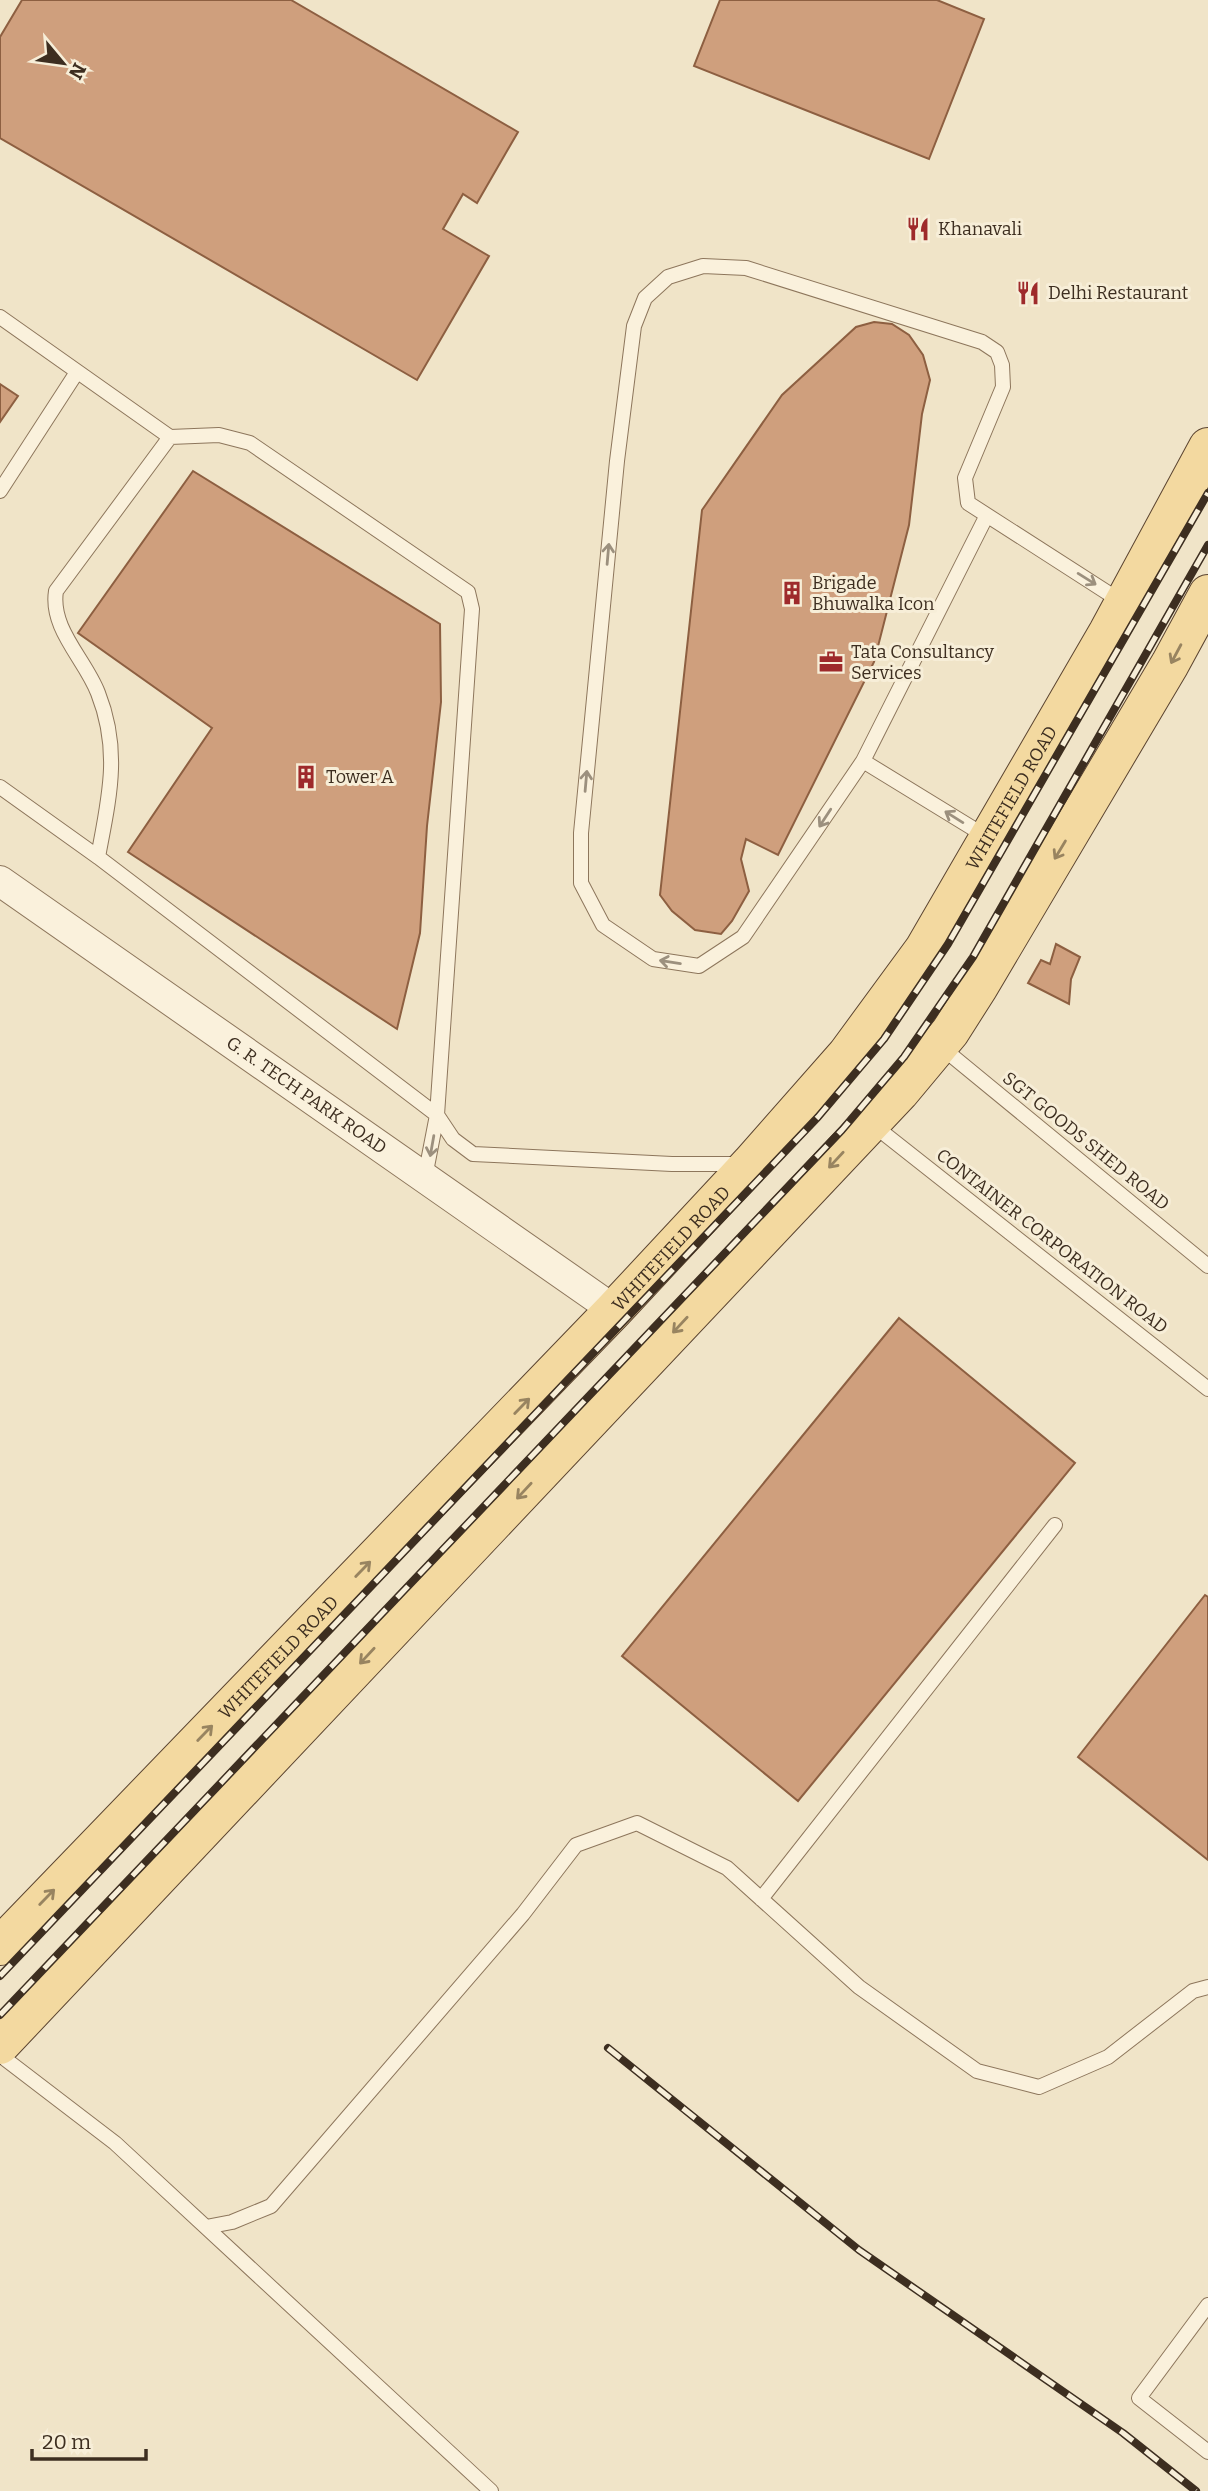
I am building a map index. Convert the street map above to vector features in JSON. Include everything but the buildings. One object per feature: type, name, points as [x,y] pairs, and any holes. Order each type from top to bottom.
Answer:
[{"type":"main road","name":"WHITEFIELD ROAD","points":[[0,1946],[614,1310],[751,1163],[847,1054],[896,991],[924,949],[1124,603],[1208,447]]},
{"type":"main road","points":[[0,2045],[871,1123],[939,1045],[978,988],[1170,664],[1208,594]]},
{"type":"street","name":"G. R. TECH PARK ROAD","points":[[0,881],[614,1310]]},
{"type":"lane","points":[[986,516],[863,761],[743,937],[699,966],[653,959],[603,925],[580,883],[582,833],[617,461],[634,326],[645,299],[668,276],[703,266],[746,268],[982,342],[996,352],[1002,365],[1003,387],[965,478],[968,503],[1124,603]]},
{"type":"lane","points":[[0,317],[170,437],[219,435],[250,443],[463,587],[472,600],[437,1115],[425,1177]]},
{"type":"lane","points":[[0,491],[77,372]]},
{"type":"lane","points":[[98,857],[111,791],[111,738],[97,691],[58,620],[54,605],[56,591],[170,437]]},
{"type":"lane","points":[[863,761],[989,838]]},
{"type":"lane","points":[[0,787],[98,857],[437,1115],[453,1139],[473,1154],[672,1164],[751,1163]]},
{"type":"lane","name":"SGT GOODS SHED ROAD","points":[[939,1045],[1208,1266]]},
{"type":"lane","name":"CONTAINER CORPORATION ROAD","points":[[871,1123],[1208,1389]]},
{"type":"lane","points":[[761,1899],[1055,1525]]},
{"type":"lane","points":[[206,2227],[232,2222],[271,2206],[523,1914],[576,1845],[637,1823],[727,1868],[859,1987],[977,2071],[1039,2087],[1108,2057],[1193,1991],[1208,1987]]},
{"type":"lane","points":[[0,2055],[115,2143],[491,2491]]},
{"type":"lane","points":[[1208,2305],[1139,2398],[1208,2452]]},
{"type":"railway","points":[[0,1976],[818,1117],[884,1039],[948,944],[1208,493]]},
{"type":"railway","points":[[0,2015],[842,1130],[904,1057],[973,957],[1208,545]]},
{"type":"railway","points":[[608,2048],[859,2250],[1123,2433],[1196,2491]]},
{"type":"place","name":"Khanavali","points":[[918,229]]},
{"type":"place","name":"Delhi Restaurant","points":[[1028,293]]},
{"type":"place","name":"Brigade Bhuwalka Icon","points":[[792,593]]},
{"type":"place","name":"Tata Consultancy Services","points":[[831,662]]},
{"type":"place","name":"Tower A","points":[[306,777]]}]
